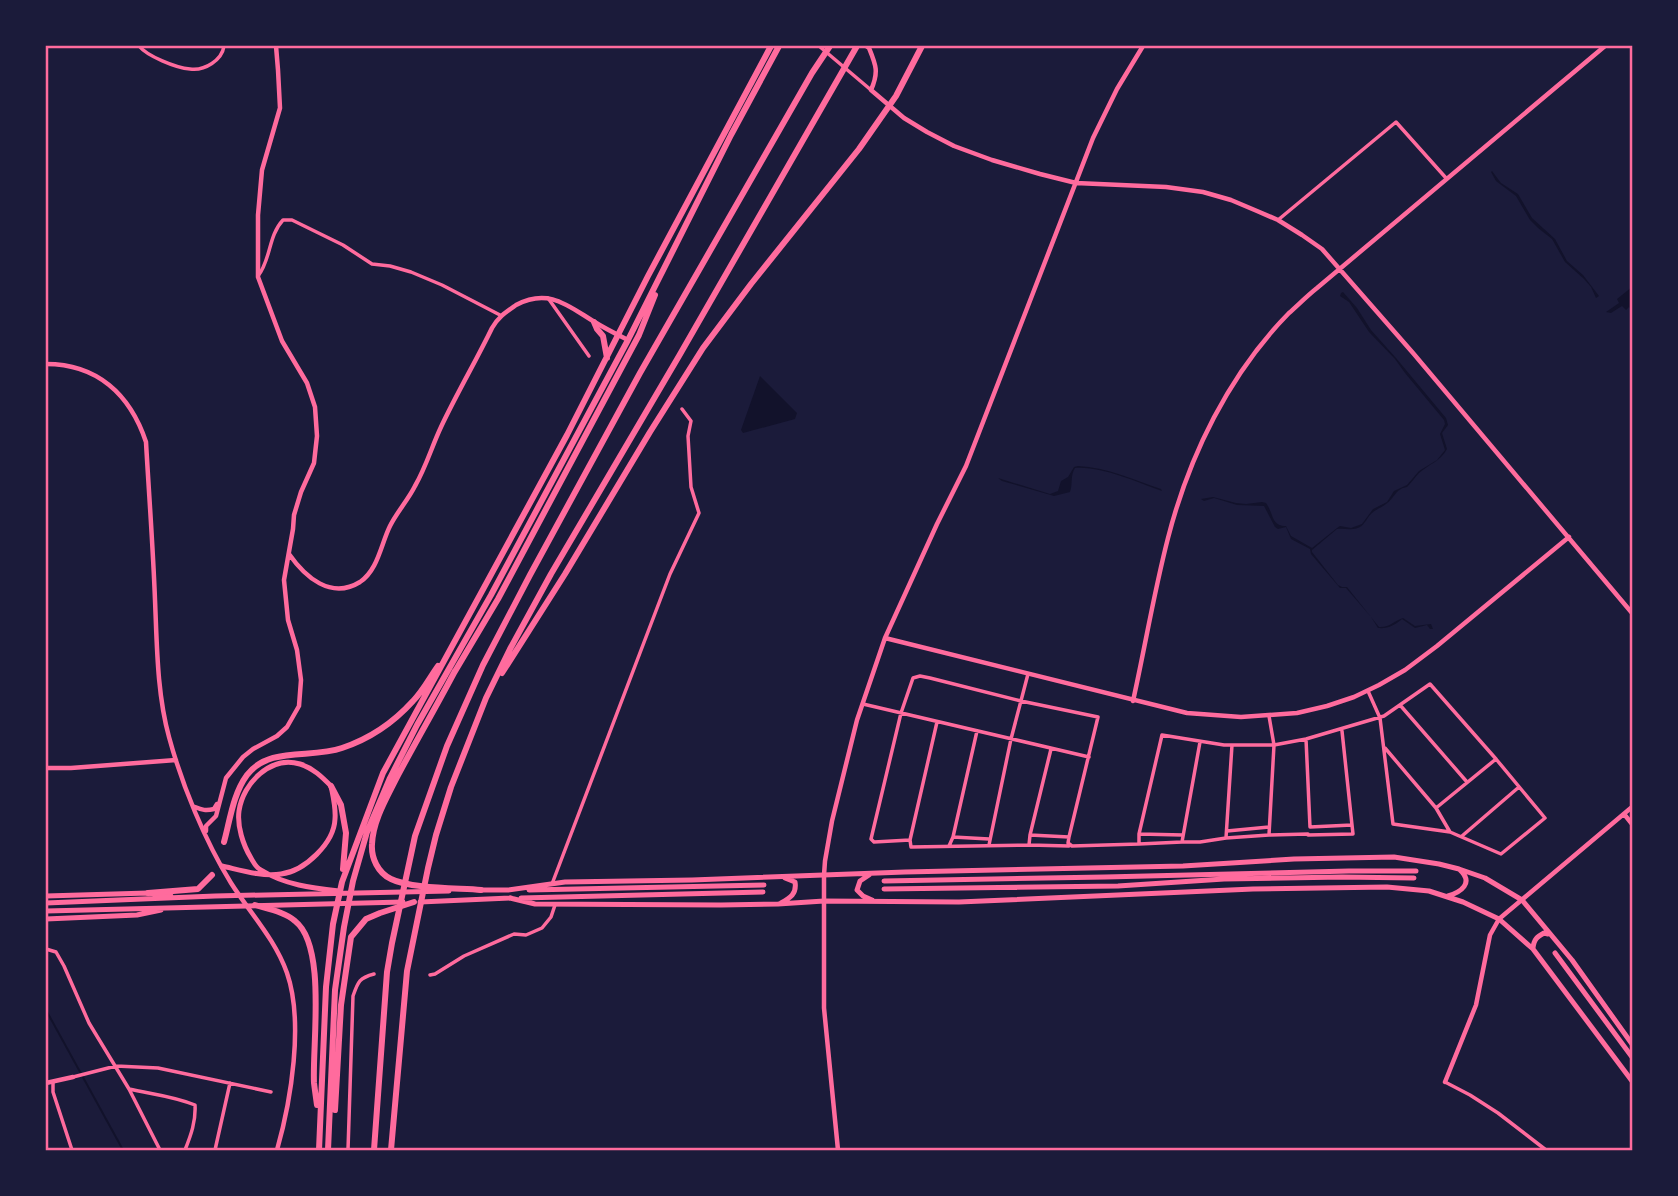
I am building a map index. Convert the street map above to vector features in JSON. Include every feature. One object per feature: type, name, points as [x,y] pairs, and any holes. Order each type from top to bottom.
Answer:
[{"type":"highway","points":[[374,1150],[387,972],[395,926],[415,836],[447,746],[505,621],[647,361],[827,46]]},
{"type":"highway","points":[[391,1150],[407,971],[428,868],[451,787],[486,698],[528,614],[857,46]]},
{"type":"highway","points":[[486,698],[703,348],[744,292],[859,149],[896,96],[922,46]]},
{"type":"highway","points":[[330,1150],[335,990],[344,927],[367,832],[417,725],[491,595],[628,340],[774,47]]},
{"type":"highway","points":[[318,1150],[326,987],[333,924],[342,882],[383,773],[514,534],[676,221],[774,47]]},
{"type":"highway","points":[[481,890],[409,885],[389,879],[376,866],[371,846],[374,828],[418,737],[498,599],[639,335],[671,257]]},
{"type":"highway","points":[[594,322],[603,336],[607,358]]},
{"type":"highway","points":[[454,673],[491,595]]},
{"type":"highway","points":[[224,842],[238,790],[247,774],[277,756],[340,749],[380,729],[415,700],[455,641]]},
{"type":"highway","points":[[331,786],[341,805],[346,833],[342,882]]},
{"type":"highway","points":[[148,893],[198,889],[212,875]]},
{"type":"highway","points":[[330,1150],[341,1005],[351,937],[366,919],[414,902]]},
{"type":"highway","points":[[255,905],[296,921],[306,933],[312,952],[315,977],[314,1083],[320,1124]]},
{"type":"main road","points":[[222,866],[257,873],[282,874],[308,863],[320,851],[330,837],[335,819],[331,786],[314,770],[299,763],[271,766],[256,776],[246,790],[239,811],[246,850],[258,869],[290,883],[363,894]]},
{"type":"main road","points":[[508,890],[552,884],[1183,866],[1294,859],[1394,857],[1459,869],[1485,878],[1522,900],[1572,960],[1633,1044]]},
{"type":"main road","points":[[1448,896],[1463,890],[1465,874],[1459,869]]},
{"type":"main road","points":[[884,881],[1349,871],[1415,874],[1224,879],[1118,886],[884,889]]},
{"type":"main road","points":[[872,874],[860,881],[857,890],[875,901]]},
{"type":"main road","points":[[778,876],[795,883],[792,897],[778,904]]},
{"type":"main road","points":[[1118,886],[1189,892],[1253,888],[1387,887],[1429,891],[1448,896],[1499,919],[1533,949],[1633,1081]]},
{"type":"main road","points":[[46,903],[481,890],[763,888],[544,898],[46,911]]},
{"type":"main road","points":[[510,898],[555,905],[778,904],[824,901],[959,902],[1163,891]]},
{"type":"main road","points":[[46,896],[148,893],[188,898]]},
{"type":"main road","points":[[46,919],[138,915],[178,907]]},
{"type":"main road","points":[[1533,949],[1537,937],[1545,933],[1551,936]]},
{"type":"main road","points":[[1555,953],[1633,1057]]},
{"type":"street","points":[[139,46],[143,51],[166,62],[192,70],[216,62],[224,46]]},
{"type":"street","points":[[207,839],[206,826],[216,816],[226,778],[243,757],[287,727],[299,706],[301,680],[297,650],[288,620],[284,580],[294,515],[314,463],[317,436],[315,407],[307,383],[282,341],[258,277],[258,215],[262,170],[280,108],[275,46]]},
{"type":"street","points":[[819,46],[904,118],[954,146],[1076,183],[1166,187],[1203,192],[1278,220],[1322,249],[1633,613]]},
{"type":"street","points":[[866,46],[877,71],[871,90]]},
{"type":"street","points":[[838,1150],[824,1008],[824,875],[832,821],[862,704],[886,638],[966,466],[1089,148],[1108,105],[1143,46]]},
{"type":"street","points":[[1133,701],[1168,536],[1184,488],[1206,435],[1230,391],[1260,347],[1289,314],[1339,269],[1605,46]]},
{"type":"street","points":[[1278,220],[1396,122],[1446,178]]},
{"type":"street","points":[[258,277],[264,269],[276,228],[283,220],[292,220],[343,245],[372,264],[390,265],[411,272],[500,315]]},
{"type":"street","points":[[289,554],[305,575],[328,587],[344,587],[358,583],[371,572],[391,523],[416,485],[447,414],[500,315],[524,301],[548,298],[564,303],[628,340]]},
{"type":"street","points":[[548,298],[589,356]]},
{"type":"street","points":[[46,364],[76,367],[106,382],[134,413],[146,442],[160,686],[176,760],[207,839],[231,884],[272,942],[282,961],[291,992],[295,1020],[289,1104],[276,1150]]},
{"type":"street","points":[[552,884],[670,574],[699,513],[691,487],[688,436],[691,421],[682,409]]},
{"type":"street","points":[[886,638],[1187,713],[1209,716],[1269,716],[1317,709],[1368,691],[1405,670],[1569,537]]},
{"type":"street","points":[[989,845],[1011,739],[1028,674]]},
{"type":"street","points":[[909,840],[874,842],[871,839],[901,713],[914,678],[920,677],[1098,717],[1069,837],[1068,843],[1072,846]]},
{"type":"street","points":[[1139,844],[1162,735],[1232,745],[1274,745],[1306,739],[1380,718],[1430,684],[1545,818],[1501,854],[1450,832],[1393,824],[1380,718],[1368,691]]},
{"type":"street","points":[[862,704],[1089,757]]},
{"type":"street","points":[[1400,705],[1467,782]]},
{"type":"street","points":[[1269,716],[1274,745],[1269,835]]},
{"type":"street","points":[[937,722],[909,840],[911,847],[1072,846],[1200,842],[1269,835],[1353,834],[1342,730]]},
{"type":"street","points":[[949,846],[977,731]]},
{"type":"street","points":[[1306,739],[1310,827],[1308,835]]},
{"type":"street","points":[[1182,842],[1200,742]]},
{"type":"street","points":[[1226,838],[1232,745]]},
{"type":"street","points":[[1384,747],[1436,807],[1450,832]]},
{"type":"street","points":[[1029,845],[1051,749]]},
{"type":"street","points":[[1436,807],[1496,759]]},
{"type":"street","points":[[46,768],[176,760]]},
{"type":"street","points":[[1462,836],[1519,788]]},
{"type":"street","points":[[194,807],[203,811],[214,809],[220,798]]},
{"type":"street","points":[[1546,1150],[1498,1113],[1445,1082],[1476,1005],[1490,934],[1499,919],[1633,807]]},
{"type":"street","points":[[1624,814],[1633,824]]},
{"type":"street","points":[[1310,827],[1352,825]]},
{"type":"street","points":[[1227,831],[1269,827]]},
{"type":"street","points":[[1139,834],[1183,835]]},
{"type":"street","points":[[1030,835],[1069,837]]},
{"type":"street","points":[[953,837],[989,839]]},
{"type":"street","points":[[430,975],[464,956],[514,934],[526,935],[542,928],[551,917],[555,905]]},
{"type":"street","points":[[46,949],[56,952],[64,966],[89,1023],[129,1089],[160,1150]]},
{"type":"street","points":[[348,1150],[353,996],[358,983],[365,976],[374,974]]},
{"type":"street","points":[[46,1083],[116,1066],[158,1068],[271,1092]]},
{"type":"street","points":[[53,1083],[53,1092],[72,1150]]},
{"type":"street","points":[[215,1150],[230,1083]]},
{"type":"street","points":[[129,1089],[164,1095],[195,1105],[192,1133],[185,1150]]},
{"type":"shaded area","points":[[1492,171],[1501,183],[1518,194],[1532,218],[1555,239],[1567,261],[1583,275],[1599,296],[1596,298],[1591,287],[1565,262],[1552,239],[1530,220],[1516,196],[1496,181]]},
{"type":"shaded area","points":[[1632,287],[1632,311],[1629,307],[1626,310],[1622,306],[1611,313],[1606,312],[1619,303],[1617,299]]},
{"type":"shaded area","points":[[1343,292],[1371,330],[1446,418],[1448,425],[1442,433],[1447,449],[1442,457],[1438,459],[1445,450],[1440,434],[1444,420],[1395,359],[1369,332],[1349,302],[1340,296]]},
{"type":"shaded area","points":[[760,376],[797,413],[795,419],[743,433],[741,430]]},
{"type":"shaded area","points":[[1435,461],[1389,502],[1373,512],[1362,526],[1355,529],[1337,529],[1312,550],[1338,585],[1347,587],[1371,617],[1346,588],[1340,588],[1311,554],[1310,549],[1291,539],[1286,527],[1275,527],[1264,506],[1237,505],[1214,498],[1204,501],[1201,499],[1213,497],[1236,503],[1266,503],[1275,522],[1286,526],[1291,536],[1312,548],[1340,526],[1351,528],[1362,524],[1373,509],[1387,502],[1394,491],[1407,485],[1419,471]]},
{"type":"shaded area","points":[[1078,466],[1109,471],[1162,491],[1119,475],[1085,468],[1075,468],[1070,492],[1054,496],[998,478],[1050,494],[1058,491],[1061,481],[1068,477],[1074,467]]},
{"type":"shaded area","points":[[1371,617],[1379,627],[1403,618],[1415,626],[1431,624],[1433,629],[1427,625],[1415,628],[1402,619],[1391,626],[1378,628]]},
{"type":"waterway","points":[[46,1010],[123,1150]]}]
